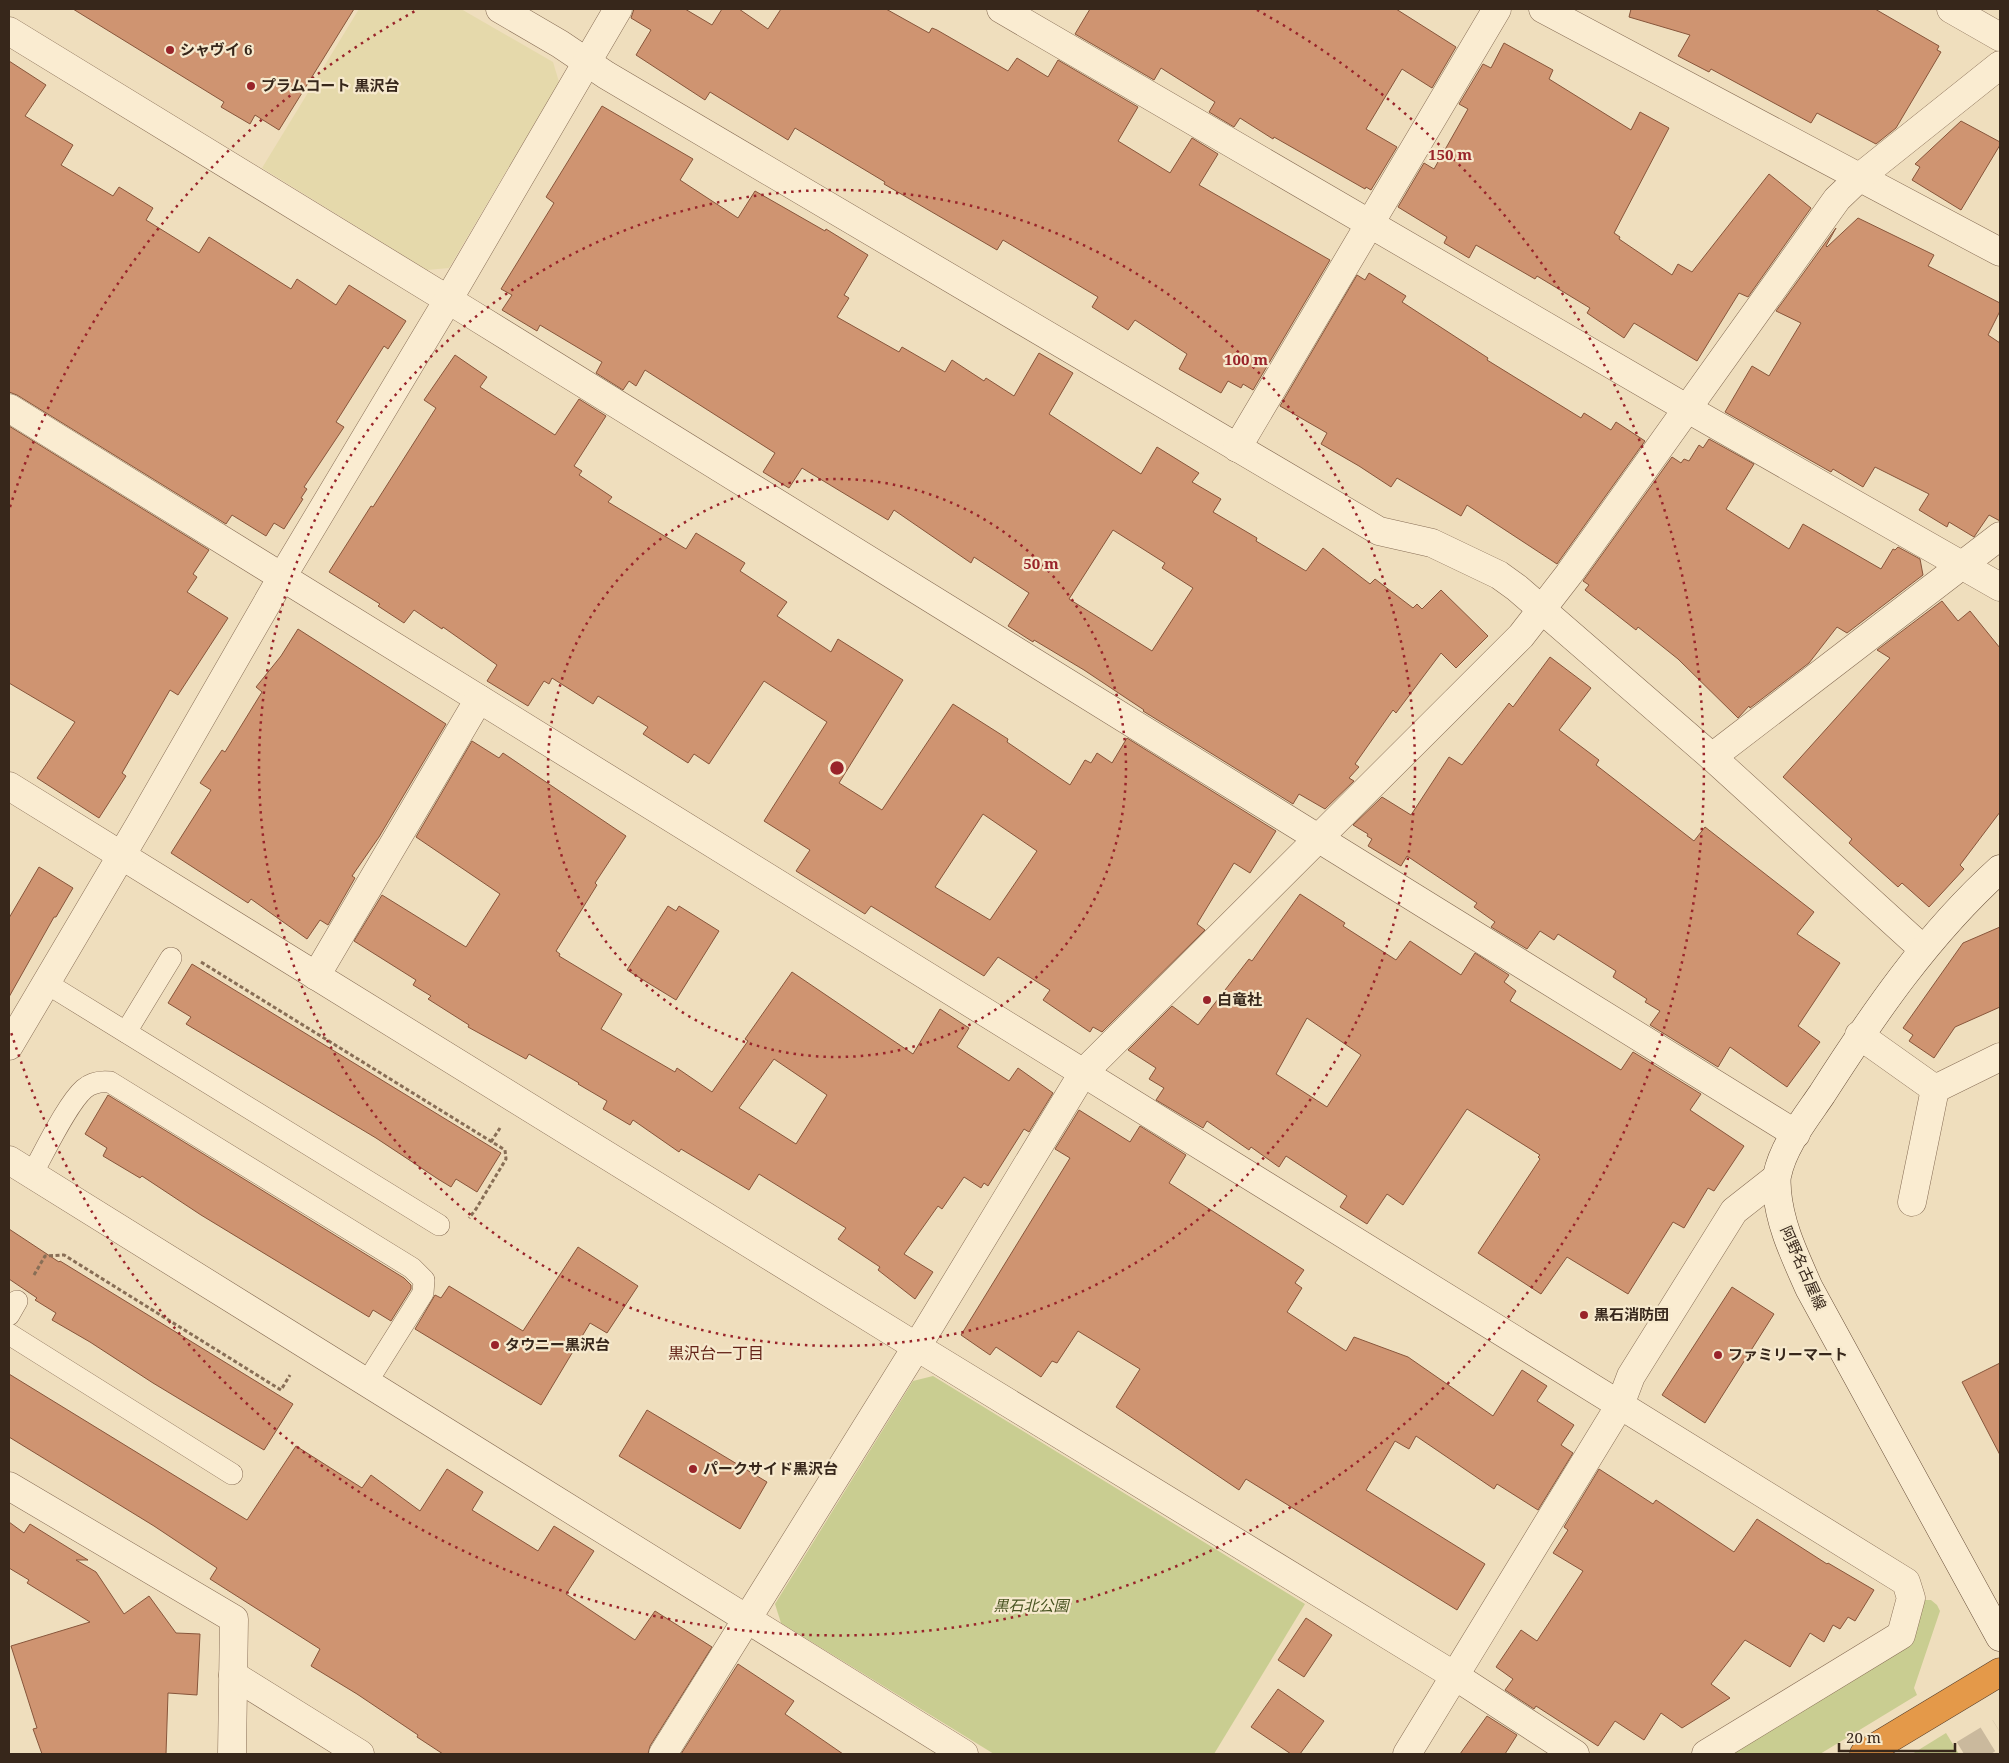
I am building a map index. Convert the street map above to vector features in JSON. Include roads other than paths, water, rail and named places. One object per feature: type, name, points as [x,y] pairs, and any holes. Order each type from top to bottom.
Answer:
[{"type":"highway","points":[[1864,1754],[2000,1672]]},
{"type":"street","points":[[500,9],[587,61],[606,75],[1379,531],[1432,544],[1499,575],[1543,610],[1712,757],[1923,949]]},
{"type":"street","points":[[9,1046],[282,577],[448,300],[618,9]]},
{"type":"street","points":[[1001,9],[2000,587]]},
{"type":"street","points":[[1237,448],[1497,9]]},
{"type":"street","points":[[1543,9],[1861,176],[2000,252]]},
{"type":"street","points":[[1951,9],[2000,38]]},
{"type":"street","points":[[9,31],[448,300],[1796,1134]]},
{"type":"street","points":[[664,1754],[917,1347],[1083,1073],[1521,636],[1543,610],[1837,199],[1861,176],[2000,65]]},
{"type":"street","points":[[9,408],[1906,1582],[1911,1598],[1901,1635],[1706,1754]]},
{"type":"street","points":[[1712,757],[2000,536]]},
{"type":"street","points":[[316,976],[479,699]]},
{"type":"street","points":[[9,786],[917,1347],[1455,1676],[1575,1754]]},
{"type":"street","name":"阿野名古屋線","points":[[2000,870],[1923,949],[1859,1036],[1796,1134],[1784,1155],[1776,1178],[1779,1210],[1788,1240],[1809,1288],[2000,1637]]},
{"type":"street","points":[[1859,1036],[1935,1089]]},
{"type":"street","points":[[1935,1089],[2000,1057]]},
{"type":"street","points":[[1912,1202],[1935,1089]]},
{"type":"street","points":[[9,1160],[964,1754]]},
{"type":"street","points":[[1407,1754],[1620,1405],[1631,1376],[1734,1211],[1776,1178]]},
{"type":"street","points":[[9,1486],[234,1619],[232,1754]]},
{"type":"street","points":[[233,1675],[360,1754]]},
{"type":"lane","points":[[126,1032],[171,958]]},
{"type":"lane","points":[[46,982],[439,1225]]},
{"type":"lane","points":[[32,1174],[64,1118],[84,1089],[96,1082],[110,1082],[412,1268],[424,1280],[423,1293],[367,1382]]},
{"type":"lane","points":[[9,1334],[232,1474]]},
{"type":"tunnel","points":[[1964,1754],[2000,1732]]},
{"type":"place","name":"シャヴイ 6","points":[[170,50]]},
{"type":"place","name":"プラムコート 黒沢台","points":[[251,86]]},
{"type":"place","name":"白竜社","points":[[1207,1000]]},
{"type":"place","name":"黒石消防団","points":[[1584,1315]]},
{"type":"place","name":"タウニー黒沢台","points":[[495,1345]]},
{"type":"place","name":"ファミリーマート","points":[[1718,1355]]},
{"type":"place","name":"パークサイド黒沢台","points":[[693,1469]]},
{"type":"district","name":"黒沢台一丁目","points":[[716,1353]]},
{"type":"park label","name":"黒石北公園","points":[[1031,1606]]}]
